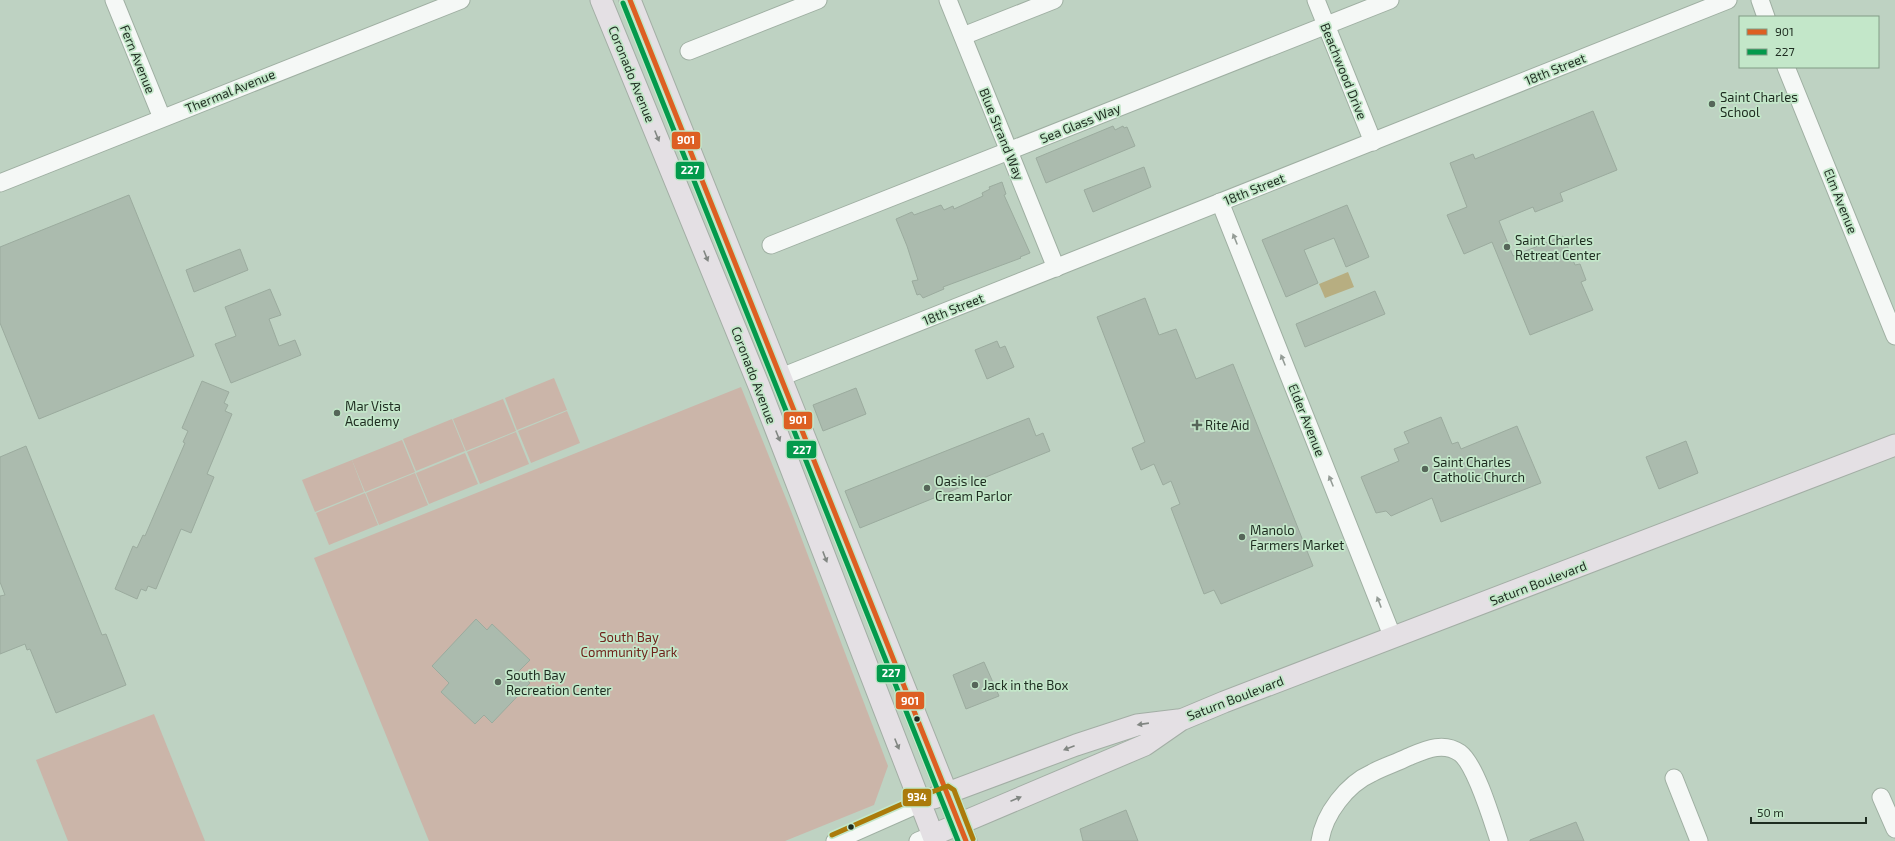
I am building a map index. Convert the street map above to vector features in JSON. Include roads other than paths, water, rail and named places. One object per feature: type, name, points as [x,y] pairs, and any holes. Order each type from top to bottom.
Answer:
[{"type":"main road","name":"Coronado Avenue","points":[[601,0],[759,386],[921,803],[929,839]]},
{"type":"main road","name":"Coronado Avenue","points":[[630,0],[963,832]]},
{"type":"main road","points":[[759,386],[781,378]]},
{"type":"main road","name":"Saturn Boulevard","points":[[929,839],[963,832],[1145,745],[1181,720],[1224,702],[1895,445]]},
{"type":"main road","name":"Saturn Boulevard","points":[[921,803],[1076,745],[1137,725],[1181,720]]},
{"type":"street","name":"Fern Avenue","points":[[114,0],[162,118]]},
{"type":"street","name":"Thermal Avenue","points":[[0,183],[461,0]]},
{"type":"street","points":[[689,51],[818,0]]},
{"type":"street","name":"Blue Strand Way","points":[[948,0],[1056,268]]},
{"type":"street","points":[[963,36],[1054,0]]},
{"type":"street","name":"Beachwood Drive","points":[[1316,0],[1372,142]]},
{"type":"street","name":"Sea Glass Way","points":[[770,245],[1390,0]]},
{"type":"street","name":"18th Street","points":[[781,378],[1728,0]]},
{"type":"street","points":[[1760,0],[1766,16]]},
{"type":"street","name":"Elm Avenue","points":[[1786,68],[1895,336]]},
{"type":"street","name":"Elder Avenue","points":[[1220,202],[1393,638]]},
{"type":"street","points":[[1320,841],[1325,824],[1331,812],[1344,794],[1359,781],[1370,773],[1421,752],[1442,747],[1458,752],[1470,762],[1499,841]]},
{"type":"street","points":[[1674,778],[1699,841]]},
{"type":"street","points":[[1881,797],[1895,829]]},
{"type":"street","name":"Saturn Boulevard","points":[[835,841],[921,803]]},
{"type":"place","name":"Saint Charles School","points":[[1712,104]]},
{"type":"place","name":"Saint Charles Retreat Center","points":[[1507,247]]},
{"type":"place","name":"Mar Vista Academy","points":[[337,413]]},
{"type":"place","name":"Rite Aid","points":[[1197,425]]},
{"type":"place","name":"Saint Charles Catholic Church","points":[[1425,469]]},
{"type":"place","name":"Oasis Ice Cream Parlor","points":[[927,488]]},
{"type":"place","name":"Manolo Farmers Market","points":[[1242,537]]},
{"type":"place","name":"South Bay Recreation Center","points":[[498,682]]},
{"type":"place","name":"Jack in the Box","points":[[975,685]]},
{"type":"park label","name":"South Bay Community Park","points":[[629,644]]}]
